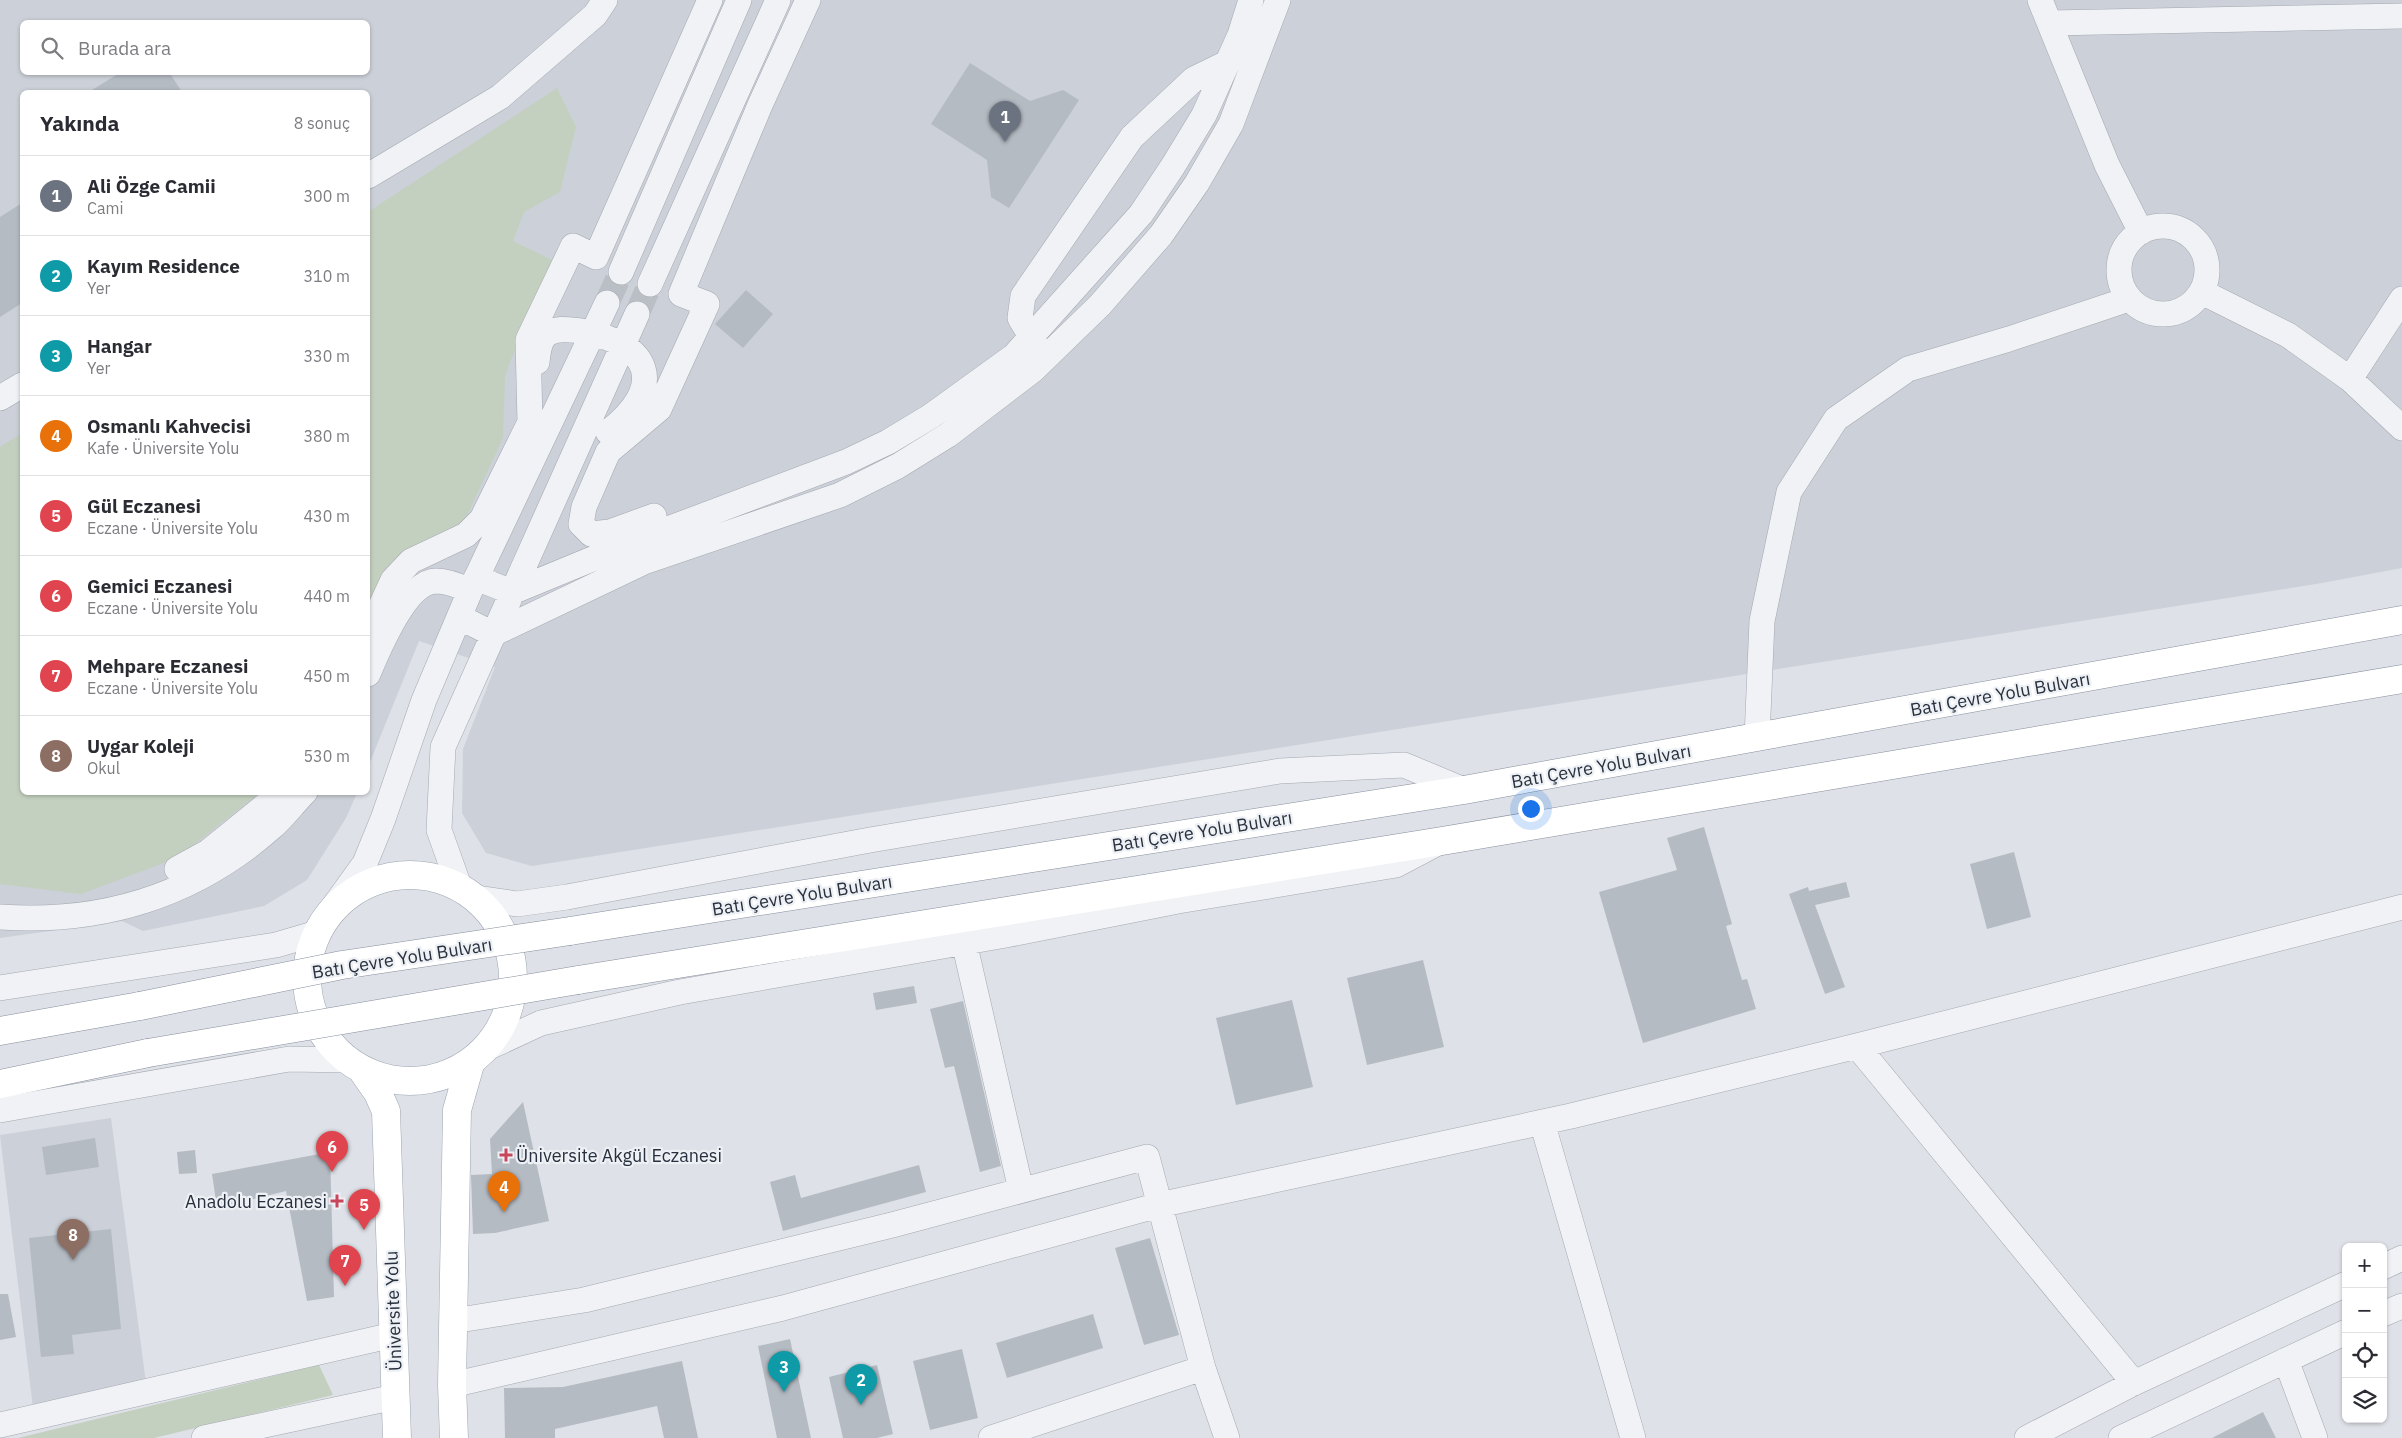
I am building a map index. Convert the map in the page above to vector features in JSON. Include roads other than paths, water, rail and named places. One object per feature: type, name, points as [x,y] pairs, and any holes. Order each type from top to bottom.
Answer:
[{"type":"main road","name":"Batı Çevre Yolu Bulvarı","points":[[0,1031],[140,1006],[342,965],[570,932],[1464,790],[2402,620]]},
{"type":"main road","points":[[0,1084],[148,1053],[578,980],[1442,841],[2402,679]]},
{"type":"main road","points":[[322,925],[347,896],[373,882],[401,875],[431,876],[468,892],[498,924],[511,955],[513,989],[504,1021],[478,1055],[457,1110],[452,1384],[454,1438]]},
{"type":"main road","name":"Üniversite Yolu","points":[[322,925],[308,960],[307,988],[314,1016],[328,1040],[355,1065],[378,1093],[386,1111],[397,1438]]},
{"type":"main road","points":[[355,1065],[384,1078],[406,1081],[429,1079],[451,1072],[478,1055]]},
{"type":"street","points":[[370,175],[500,97],[595,15],[605,0]]},
{"type":"street","points":[[370,630],[393,580],[411,561],[466,535],[482,519],[530,422],[528,340],[573,246],[596,257],[710,0]]},
{"type":"street","points":[[621,272],[738,0]]},
{"type":"street","points":[[650,284],[778,0]]},
{"type":"street","points":[[783,471],[610,532],[591,534],[581,524],[584,507],[608,452],[660,409],[707,304],[681,294],[760,105],[808,0]]},
{"type":"street","points":[[493,634],[644,562],[840,496],[898,466],[948,435],[1038,348],[1140,214],[1173,166],[1204,115],[1240,35],[1251,0]]},
{"type":"street","points":[[370,670],[384,638],[412,593],[435,581],[457,585],[473,584],[512,592],[636,541],[846,462],[880,446],[931,416],[1014,356],[1038,348],[1100,305],[1161,235],[1197,184],[1230,124],[1278,0]]},
{"type":"street","points":[[2040,0],[2051,23],[2107,165],[2140,232]]},
{"type":"street","points":[[2051,23],[2402,16]]},
{"type":"street","points":[[1038,348],[1020,318],[1022,296],[1132,137],[1194,79],[1227,63]]},
{"type":"street","points":[[2170,226],[2184,231],[2196,240],[2203,251],[2207,265],[2207,279],[2202,292],[2193,303],[2181,311],[2167,314],[2153,313],[2140,308],[2129,299],[2122,286],[2119,271],[2120,263],[2129,242],[2140,232],[2155,227],[2170,226]]},
{"type":"street","points":[[2202,292],[2288,335],[2350,379],[2402,428]]},
{"type":"street","points":[[1757,738],[1762,621],[1789,492],[1836,419],[1908,369],[2009,339],[2129,299]]},
{"type":"street","points":[[2350,379],[2402,299]]},
{"type":"street","points":[[0,988],[276,945],[322,925],[365,863],[383,820],[424,700],[473,584],[607,303]]},
{"type":"street","points":[[637,314],[443,747],[439,830],[468,892],[517,904],[567,898],[870,840],[1280,770],[1404,765],[1464,790]]},
{"type":"street","points":[[539,445],[536,381],[540,345],[546,335],[556,330],[568,329],[592,333],[623,345],[634,353],[645,374],[644,389],[640,400],[613,428],[570,464]]},
{"type":"street","points":[[0,398],[20,386]]},
{"type":"street","points":[[459,617],[493,634]]},
{"type":"street","points":[[177,869],[208,852],[278,795]]},
{"type":"street","points":[[0,917],[74,917],[122,909],[174,890],[223,865],[271,828],[301,795]]},
{"type":"street","points":[[478,1055],[541,1022],[727,982],[964,942],[1178,901],[1396,865],[1442,841]]},
{"type":"street","points":[[452,1384],[782,1308],[1159,1204],[1542,1122],[1857,1046],[2402,907]]},
{"type":"street","points":[[964,942],[1021,1190]]},
{"type":"street","points":[[1857,1046],[2134,1383]]},
{"type":"street","points":[[0,1110],[289,1059],[355,1065]]},
{"type":"street","points":[[1542,1122],[1632,1438]]},
{"type":"street","points":[[453,1321],[584,1300],[892,1225],[1148,1157],[1202,1368],[1228,1438]]},
{"type":"street","points":[[2387,1265],[2402,1258]]},
{"type":"street","points":[[2027,1438],[2134,1383],[2342,1286]]},
{"type":"street","points":[[2387,1312],[2402,1306]]},
{"type":"street","points":[[2121,1438],[2344,1333]]},
{"type":"street","points":[[0,1425],[393,1335]]},
{"type":"street","points":[[2286,1360],[2315,1438]]},
{"type":"street","points":[[991,1438],[1202,1368]]},
{"type":"street","points":[[204,1438],[395,1397]]},
{"type":"tunnel","points":[[607,303],[621,272]]},
{"type":"tunnel","points":[[637,314],[650,284]]},
{"type":"place","name":"Ali Özge Camii","points":[[1005,142]]},
{"type":"place","name":"Üniversite Akgül Eczanesi","points":[[506,1155]]},
{"type":"place","name":"Gemici Eczanesi","points":[[332,1172]]},
{"type":"place","name":"Anadolu Eczanesi","points":[[337,1201]]},
{"type":"place","name":"Osmanlı Kahvecisi","points":[[504,1212]]},
{"type":"place","name":"Gül Eczanesi","points":[[364,1230]]},
{"type":"place","name":"Uygar Koleji","points":[[73,1260]]},
{"type":"place","name":"Mehpare Eczanesi","points":[[345,1286]]},
{"type":"place","name":"Hangar","points":[[784,1392]]},
{"type":"place","name":"Kayım Residence","points":[[861,1405]]}]
